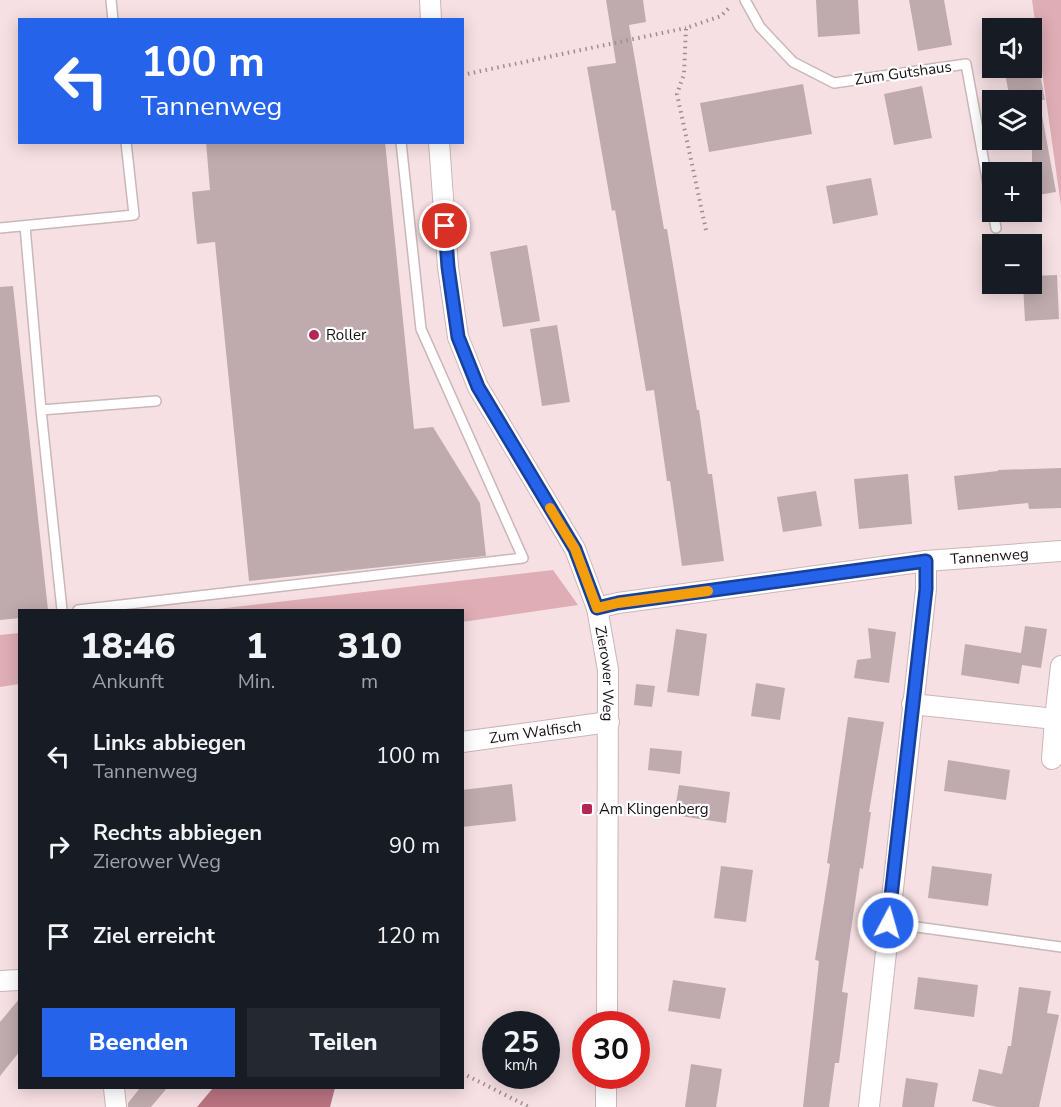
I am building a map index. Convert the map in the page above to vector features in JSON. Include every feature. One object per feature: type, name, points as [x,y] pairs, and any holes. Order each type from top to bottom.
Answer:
[{"type":"street","points":[[430,0],[431,18]]},
{"type":"street","name":"Zierower Weg","points":[[439,144],[448,267],[458,337],[478,387],[575,549],[597,608],[609,670],[607,1011]]},
{"type":"street","name":"Tannenweg","points":[[597,608],[618,603],[926,561],[1061,551]]},
{"type":"street","points":[[869,1107],[926,589],[926,561]]},
{"type":"street","points":[[1052,759],[1061,666]]},
{"type":"street","points":[[912,704],[1056,719]]},
{"type":"street","name":"Zum Walfisch","points":[[464,742],[609,722]]},
{"type":"street","points":[[0,981],[18,980]]},
{"type":"street","points":[[114,1089],[116,1107]]},
{"type":"street","points":[[606,1089],[606,1107]]},
{"type":"lane","points":[[111,0],[113,18]]},
{"type":"lane","name":"Zum Gutshaus","points":[[746,0],[760,27],[793,62],[834,83],[966,64],[996,228]]},
{"type":"lane","points":[[0,228],[134,215],[126,144]]},
{"type":"lane","points":[[87,609],[523,558],[421,329],[401,144]]},
{"type":"lane","points":[[25,226],[62,609]]},
{"type":"lane","points":[[41,410],[156,401]]},
{"type":"lane","points":[[888,923],[1061,947]]},
{"type":"path","points":[[464,75],[686,28],[721,16],[737,0]]},
{"type":"path","points":[[686,28],[684,74],[677,94],[706,230]]},
{"type":"path","points":[[464,1074],[529,1107]]},
{"type":"shaded area","points":[[1032,0],[1061,0],[1061,206],[1042,71],[1042,18],[1035,18]]},
{"type":"shaded area","points":[[553,570],[578,605],[464,622],[464,609],[218,609]]},
{"type":"shaded area","points":[[18,633],[18,684],[0,687],[0,635]]},
{"type":"shaded area","points":[[212,1089],[335,1089],[330,1107],[197,1107]]},
{"type":"building","points":[[606,0],[643,0],[646,22],[629,25],[664,229],[667,229],[697,410],[699,410],[708,474],[712,474],[724,561],[682,566],[654,390],[646,391],[615,210],[612,211],[587,67],[616,63]]},
{"type":"building","points":[[816,0],[858,0],[860,34],[818,37]]},
{"type":"building","points":[[909,0],[944,0],[952,45],[918,51]]},
{"type":"building","points":[[1006,78],[1041,78],[1045,100],[1042,100],[1042,90],[1008,90]]},
{"type":"building","points":[[803,84],[812,134],[709,152],[700,103]]},
{"type":"building","points":[[922,86],[932,138],[894,145],[884,94]]},
{"type":"building","points":[[1042,115],[1056,192],[1042,194],[1042,162],[1032,162],[1032,150],[1042,150]]},
{"type":"building","name":"Roller","points":[[206,144],[385,144],[414,429],[433,427],[480,503],[486,556],[249,581],[215,242],[197,244],[194,215],[192,192],[210,190]]},
{"type":"building","points":[[871,178],[878,215],[833,224],[826,186]]},
{"type":"building","points":[[527,245],[540,321],[503,327],[490,252]]},
{"type":"building","points":[[1057,275],[1059,319],[1025,321],[1024,294],[1042,294],[1042,276]]},
{"type":"building","points":[[13,286],[48,609],[18,609],[18,618],[0,620],[0,287]]},
{"type":"building","points":[[557,325],[570,402],[542,406],[530,329]]},
{"type":"building","points":[[1061,468],[1061,508],[1029,509],[1028,503],[958,510],[954,476],[998,470]]},
{"type":"building","points":[[908,474],[912,524],[859,529],[854,479]]},
{"type":"building","points":[[816,491],[822,526],[783,532],[777,497]]},
{"type":"building","points":[[1025,626],[1047,629],[1041,668],[1022,665],[1019,684],[961,675],[965,644],[1021,653]]},
{"type":"building","points":[[868,628],[896,632],[889,683],[854,678],[857,660],[871,658]]},
{"type":"building","points":[[676,629],[707,634],[699,696],[667,692]]},
{"type":"building","points":[[756,683],[785,688],[780,720],[751,716]]},
{"type":"building","points":[[636,684],[655,686],[652,707],[634,705]]},
{"type":"building","points":[[848,717],[884,722],[869,812],[871,812],[863,869],[860,868],[842,992],[848,993],[839,1063],[835,1063],[829,1107],[803,1107],[819,961],[815,960],[830,864],[827,863]]},
{"type":"building","points":[[650,748],[682,751],[680,774],[648,770]]},
{"type":"building","points":[[948,760],[1010,770],[1006,800],[944,791]]},
{"type":"building","points":[[512,784],[516,821],[464,827],[464,790]]},
{"type":"building","points":[[679,785],[730,792],[726,823],[674,815]]},
{"type":"building","points":[[721,866],[753,870],[746,922],[714,918]]},
{"type":"building","points":[[932,866],[992,874],[988,906],[928,898]]},
{"type":"building","points":[[918,977],[978,985],[974,1017],[914,1009]]},
{"type":"building","points":[[673,980],[726,988],[720,1019],[668,1011]]},
{"type":"building","points":[[1019,987],[1051,991],[1047,1013],[1059,1015],[1039,1107],[997,1107],[972,1101],[979,1069],[1002,1074],[1008,1046],[1011,1046]]},
{"type":"building","points":[[18,1000],[18,1054],[0,1076],[0,1022]]},
{"type":"building","points":[[691,1064],[722,1069],[716,1107],[685,1107]]},
{"type":"building","points":[[906,1078],[938,1083],[934,1107],[902,1107]]},
{"type":"building","points":[[139,1089],[166,1089],[151,1107],[128,1107],[128,1103]]},
{"type":"slow traffic","points":[[550,508],[575,549],[597,608],[708,591]]},
{"type":"place","name":"Roller","points":[[314,335]]},
{"type":"place","name":"Am Klingenberg","points":[[587,809]]},
{"type":"route","points":[[445,226],[458,337],[478,387],[575,549],[597,608],[618,603],[926,561],[926,589],[888,923]]}]
